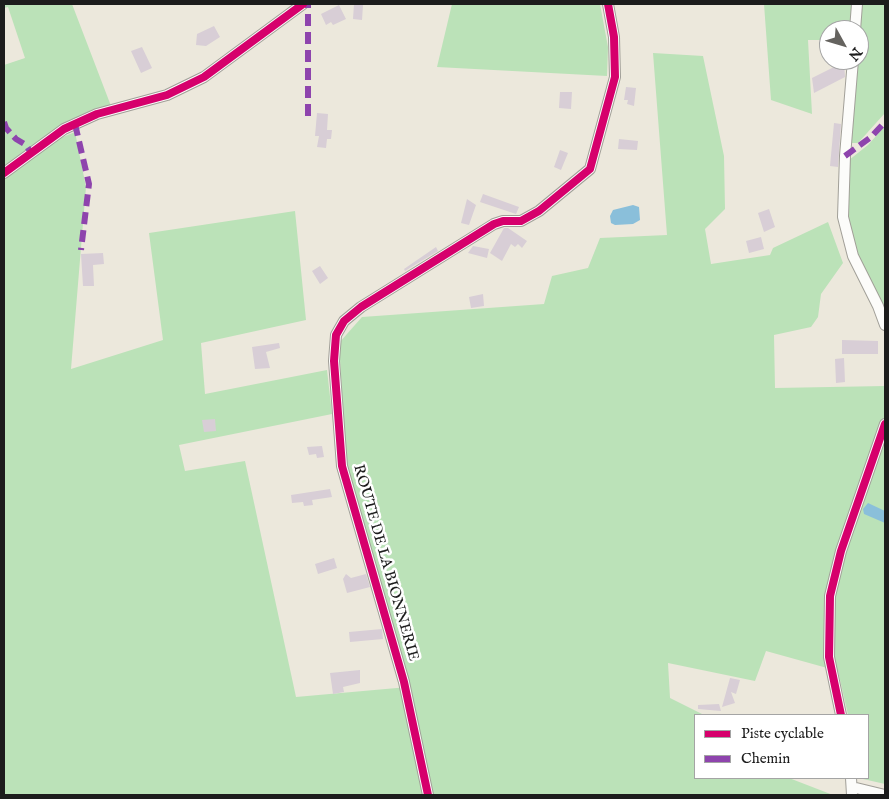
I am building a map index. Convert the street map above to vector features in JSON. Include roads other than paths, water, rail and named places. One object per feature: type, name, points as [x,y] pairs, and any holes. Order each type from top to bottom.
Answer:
[{"type":"street","points":[[4,174],[64,129],[97,114],[167,95],[204,78],[303,4]]},
{"type":"street","name":"ROUTE DE LA BIONNERIE","points":[[428,795],[404,682],[342,466],[334,361],[336,335],[344,321],[361,307],[494,224],[503,221],[521,221],[540,211],[590,169],[615,77],[614,37],[608,4]]},
{"type":"street","points":[[856,20],[857,4]]},
{"type":"street","points":[[852,70],[845,156],[843,217],[854,256],[885,325]]},
{"type":"street","points":[[841,714],[829,658],[830,596],[841,551],[885,424]]},
{"type":"street","points":[[851,787],[885,795]]},
{"type":"water","points":[[633,205],[639,207],[640,220],[633,224],[615,225],[611,223],[610,216],[613,210]]},
{"type":"water","points":[[868,503],[885,511],[885,523],[864,514],[863,509]]}]
